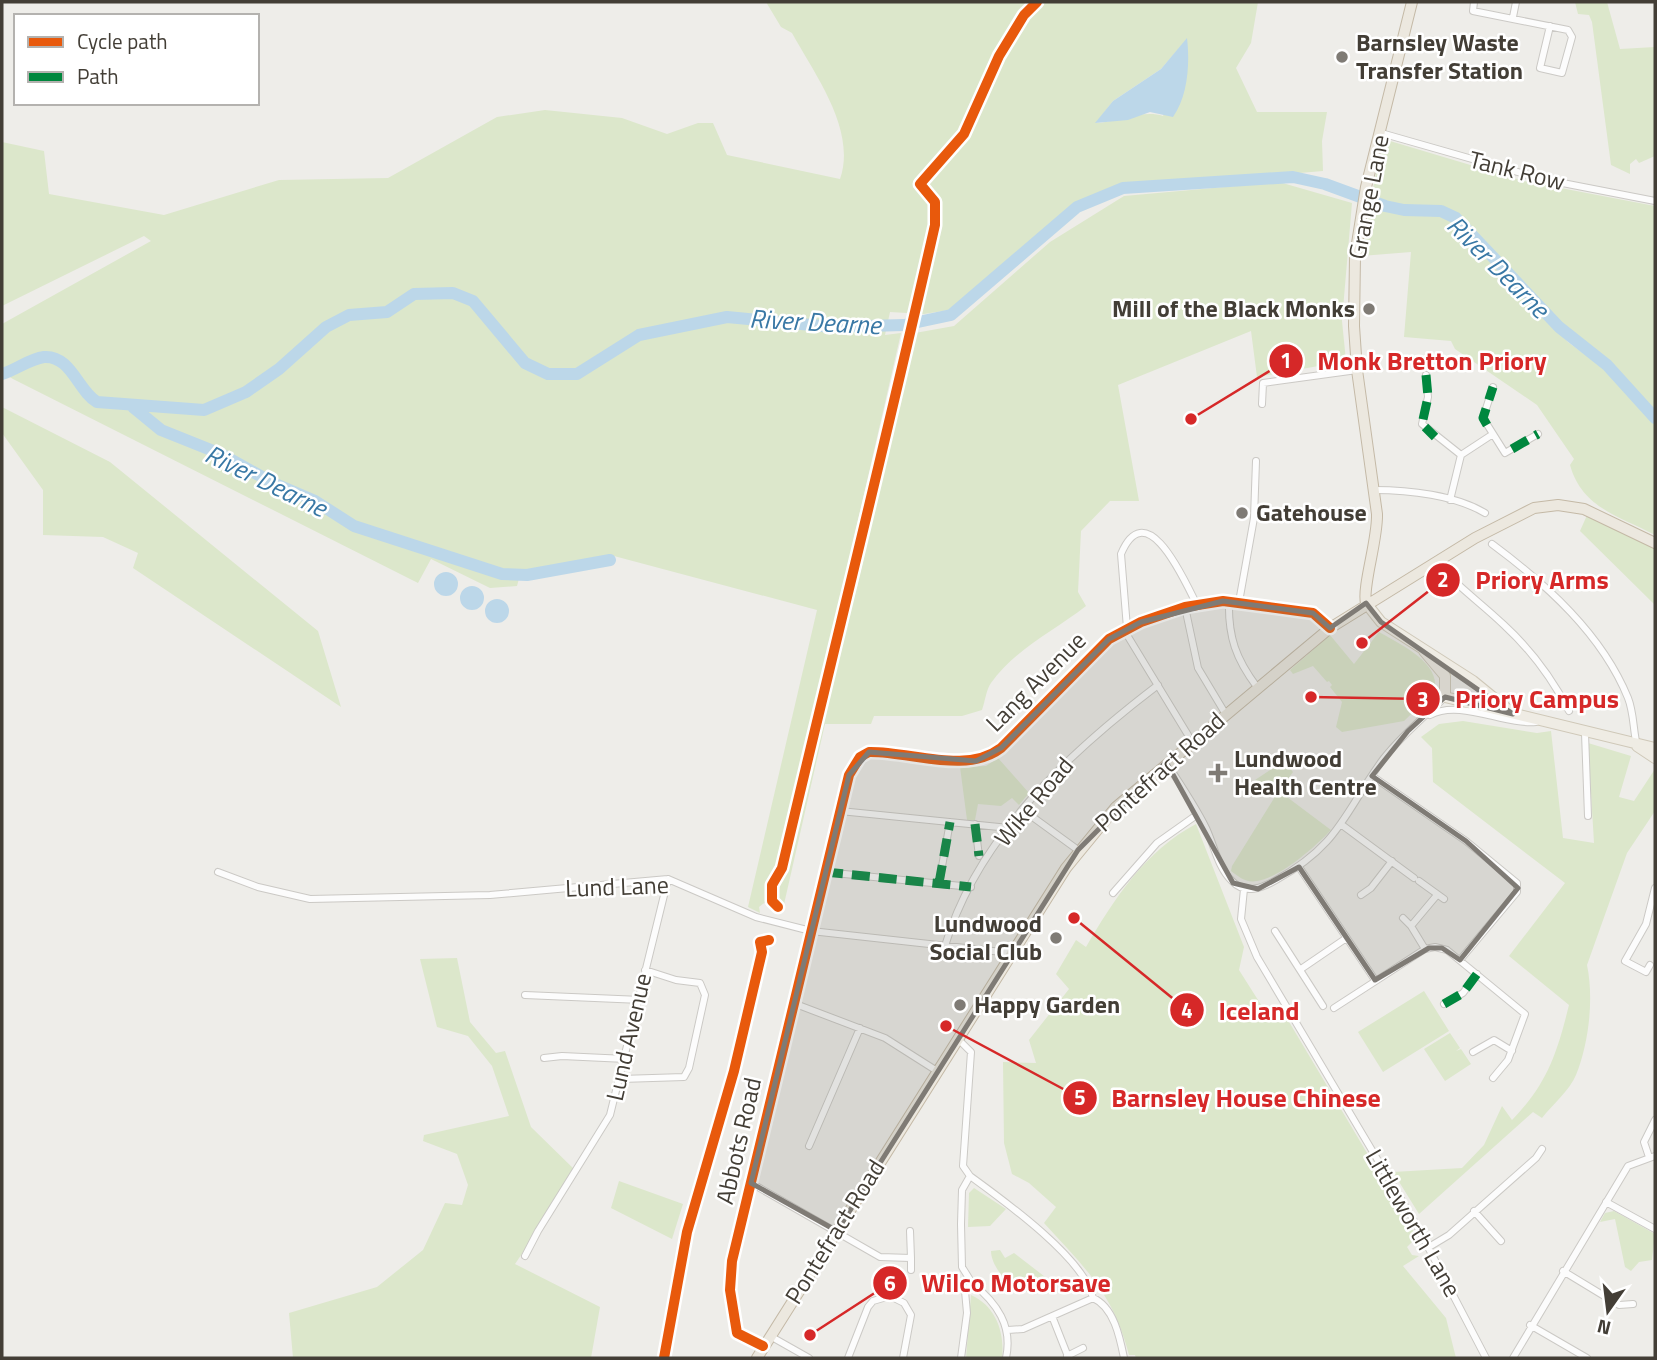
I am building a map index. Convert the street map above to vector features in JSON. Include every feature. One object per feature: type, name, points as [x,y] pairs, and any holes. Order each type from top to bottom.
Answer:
[{"type":"highway","name":"Grange Lane","points":[[1366,603],[1365,591],[1378,535],[1357,370],[1354,326],[1355,256],[1366,187],[1412,2]]},
{"type":"highway","name":"Pontefract Road","points":[[757,1358],[1078,850],[1116,807],[1166,762],[1330,628],[1366,603],[1517,515],[1549,506],[1592,511],[1655,543]]},
{"type":"main road","points":[[1366,603],[1381,622],[1485,690],[1513,714]]},
{"type":"main road","points":[[1424,651],[1445,676],[1446,697],[1637,746],[1655,748]]},
{"type":"main road","points":[[1637,746],[1655,758]]},
{"type":"street","points":[[1474,2],[1473,11],[1513,17],[1568,30],[1572,37],[1562,73],[1540,68],[1550,26]]},
{"type":"street","points":[[1513,17],[1516,2]]},
{"type":"street","name":"Tank Row","points":[[1381,133],[1542,179],[1655,201]]},
{"type":"street","points":[[1262,404],[1263,383],[1357,370]]},
{"type":"street","points":[[1426,375],[1428,397],[1422,424],[1461,455]]},
{"type":"street","points":[[1493,387],[1483,418],[1507,456],[1538,434]]},
{"type":"street","points":[[1424,441],[1430,433]]},
{"type":"street","points":[[1450,500],[1461,455],[1493,434]]},
{"type":"street","points":[[1239,602],[1254,518],[1256,461]]},
{"type":"street","points":[[1374,491],[1394,490],[1450,500],[1485,513]]},
{"type":"street","points":[[1188,736],[1126,629],[1121,554],[1129,540],[1148,535],[1162,542],[1197,605]]},
{"type":"street","points":[[1492,544],[1550,590],[1590,637],[1629,700],[1637,746]]},
{"type":"street","points":[[1436,563],[1460,590],[1503,623],[1524,645],[1569,711]]},
{"type":"street","points":[[1228,601],[1234,652],[1257,687]]},
{"type":"street","name":"Lang Avenue","points":[[811,931],[849,775],[860,757],[869,751],[964,760],[985,759],[1001,748],[1109,639],[1126,629],[1185,607],[1228,601],[1313,612],[1330,628]]},
{"type":"street","points":[[1185,607],[1198,668],[1225,713]]},
{"type":"street","name":"Wike Road","points":[[946,946],[952,925],[971,887],[1023,810],[1050,777],[1102,727],[1158,685]]},
{"type":"street","points":[[1166,762],[1198,814],[1226,874],[1233,883],[1244,889],[1265,886],[1299,867],[1319,851],[1342,825],[1372,776],[1415,724],[1446,697]]},
{"type":"street","points":[[1415,724],[1445,710],[1521,723],[1542,722]]},
{"type":"street","points":[[1585,733],[1588,816]]},
{"type":"street","points":[[1372,776],[1466,841],[1517,883],[1517,892],[1460,960]]},
{"type":"street","points":[[1023,810],[1078,850]]},
{"type":"street","points":[[840,811],[1009,828]]},
{"type":"street","points":[[1113,893],[1157,843],[1198,814]]},
{"type":"street","points":[[939,883],[950,822]]},
{"type":"street","points":[[975,824],[979,856]]},
{"type":"street","points":[[1342,825],[1444,900]]},
{"type":"street","points":[[1360,895],[1371,888],[1392,861]]},
{"type":"street","points":[[1299,867],[1345,934],[1345,939]]},
{"type":"street","name":"Lund Lane","points":[[218,872],[258,887],[310,899],[490,895],[668,879],[756,918],[811,931],[1012,953]]},
{"type":"street","points":[[825,872],[971,887]]},
{"type":"street","name":"Lund Avenue","points":[[525,1256],[538,1230],[610,1115],[641,1000],[645,970],[668,879]]},
{"type":"street","name":"Littleworth Lane","points":[[1244,889],[1241,919],[1257,957],[1429,1247],[1486,1358]]},
{"type":"street","points":[[1650,965],[1646,972],[1625,961],[1646,924],[1655,890]]},
{"type":"street","points":[[1411,926],[1437,895]]},
{"type":"street","points":[[1402,918],[1411,926],[1424,949]]},
{"type":"street","name":"Abbots Road","points":[[764,1346],[737,1333],[730,1290],[732,1261],[811,931]]},
{"type":"street","points":[[1275,932],[1323,1006]]},
{"type":"street","points":[[1301,969],[1345,939]]},
{"type":"street","points":[[1345,939],[1351,942],[1375,980]]},
{"type":"street","points":[[1334,1008],[1424,949],[1441,948],[1524,1011],[1525,1018],[1512,1051],[1501,1071],[1493,1078]]},
{"type":"street","points":[[621,1079],[684,1077],[689,1068],[705,995],[700,983],[676,980],[645,970]]},
{"type":"street","points":[[1444,1004],[1456,997],[1477,974]]},
{"type":"street","points":[[1448,992],[1456,997]]},
{"type":"street","points":[[525,995],[641,1000]]},
{"type":"street","points":[[793,1003],[885,1038],[937,1071]]},
{"type":"street","points":[[809,1146],[860,1028]]},
{"type":"street","points":[[958,1039],[971,1052],[963,1166],[970,1175],[1048,1238],[1085,1279],[1093,1298]]},
{"type":"street","points":[[1474,1052],[1494,1040],[1512,1051]]},
{"type":"street","points":[[544,1058],[562,1056],[626,1059]]},
{"type":"street","points":[[1513,1358],[1628,1166],[1652,1157],[1644,1142],[1655,1120]]},
{"type":"street","points":[[1429,1247],[1449,1235],[1536,1158],[1542,1149]]},
{"type":"street","points":[[970,1175],[962,1190],[962,1267],[972,1283],[992,1301],[1008,1330],[1006,1358]]},
{"type":"street","points":[[751,1183],[880,1257],[911,1258]]},
{"type":"street","points":[[1606,1202],[1655,1229]]},
{"type":"street","points":[[1474,1211],[1501,1241]]},
{"type":"street","points":[[910,1231],[911,1270]]},
{"type":"street","points":[[1563,1272],[1619,1305],[1633,1304]]},
{"type":"street","points":[[961,1358],[967,1313],[965,1291],[972,1283]]},
{"type":"street","points":[[848,1358],[868,1307],[873,1301],[890,1296],[904,1303],[911,1315],[903,1358]]},
{"type":"street","points":[[1008,1330],[1023,1329],[1093,1298],[1101,1301],[1112,1318],[1124,1358]]},
{"type":"street","points":[[1052,1316],[1067,1356],[1083,1348]]},
{"type":"street","points":[[1531,1325],[1587,1358]]},
{"type":"street","points":[[770,1336],[809,1358]]},
{"type":"street","points":[[789,1357],[794,1350]]},
{"type":"highlighted area","points":[[1223,601],[1313,613],[1330,628],[1366,603],[1381,622],[1513,714],[1445,697],[1408,731],[1372,776],[1466,841],[1518,888],[1460,960],[1442,948],[1429,948],[1375,980],[1299,867],[1258,889],[1233,883],[1166,762],[1078,850],[837,1231],[751,1183],[849,775],[869,752],[976,761],[1001,748],[1109,639],[1141,622]]},
{"type":"green space","points":[[766,2],[1258,2],[1251,43],[1236,68],[1257,112],[1327,112],[1322,141],[1323,171],[1123,188],[1075,205],[949,310],[924,314],[890,312],[885,335],[901,333],[778,869],[771,882],[768,900],[759,907],[760,913],[748,907],[817,610],[614,556],[521,571],[517,586],[490,588],[431,559],[418,583],[13,379],[2,372],[2,324],[151,241],[144,236],[2,306],[2,142],[44,151],[49,194],[164,215],[279,180],[388,178],[497,117],[545,110],[622,118],[667,134],[698,123],[713,123],[727,155],[840,179],[844,160],[843,141],[831,103],[792,33],[781,27]],"holes":[[[1187,39],[1163,116],[1147,114],[1096,123],[1113,101],[1161,69]]]},
{"type":"green space","points":[[1575,2],[1607,2],[1620,49],[1655,47],[1655,156],[1639,163],[1636,159],[1630,164],[1630,174],[1611,165],[1592,22],[1589,15],[1578,14]]},
{"type":"green space","points":[[1390,141],[1524,181],[1655,206],[1655,535],[1615,516],[1583,491],[1570,465],[1574,459],[1537,405],[1455,349],[1451,341],[1404,337],[1411,252],[1361,256],[1371,205],[1400,214],[1439,214],[1459,227],[1568,342],[1584,354],[1584,343],[1562,325],[1457,216],[1436,209],[1382,202],[1371,197],[1382,147]]},
{"type":"green space","points":[[1279,182],[1352,203],[1342,321],[1346,361],[1257,377],[1251,331],[1118,385],[1139,501],[1110,501],[1081,531],[1078,592],[1086,606],[1000,671],[989,686],[982,710],[962,716],[874,716],[871,724],[825,724],[782,913],[777,899],[842,626],[857,587],[915,333],[954,326],[1050,242],[1124,196]]},
{"type":"green space","points":[[2,407],[110,462],[318,631],[341,707],[133,568],[138,553],[103,537],[43,535],[43,490],[2,433]]},
{"type":"green space","points":[[1588,513],[1655,548],[1655,605],[1580,531]]},
{"type":"green space","points":[[1379,632],[1426,663],[1435,682],[1434,692],[1404,721],[1342,732],[1336,727],[1342,702],[1330,687],[1332,685],[1329,681],[1313,666],[1293,674],[1290,670],[1330,635],[1354,664]]},
{"type":"green space","points":[[1463,721],[1537,733],[1551,731],[1563,838],[1594,843],[1588,743],[1631,756],[1619,797],[1634,801],[1655,769],[1655,811],[1627,853],[1587,965],[1589,1020],[1584,1049],[1573,1081],[1542,1118],[1533,1112],[1419,1214],[1393,1172],[1462,1168],[1484,1145],[1502,1106],[1512,1120],[1543,1080],[1555,1053],[1569,1005],[1509,956],[1565,883],[1433,782],[1432,748],[1421,737],[1439,724]]},
{"type":"green space","points":[[998,758],[1029,793],[1019,805],[1012,798],[1001,806],[978,804],[975,820],[967,820],[960,767],[986,766]]},
{"type":"green space","points":[[1284,761],[1293,772],[1279,791],[1331,830],[1287,868],[1266,879],[1246,880],[1231,871],[1232,866],[1276,795],[1265,793],[1255,780]]},
{"type":"green space","points":[[1196,824],[1244,947],[1239,970],[1265,1011],[1279,1005],[1417,1237],[1407,1247],[1412,1255],[1419,1256],[1403,1266],[1446,1318],[1456,1358],[1136,1358],[1135,1355],[1129,1355],[1115,1315],[1096,1283],[1044,1223],[1056,1207],[1029,1183],[1012,1174],[1004,1143],[1003,1062],[1036,1063],[1029,1040],[1069,989],[1056,974],[1076,940],[1086,947],[1133,877],[1162,847]]},
{"type":"green space","points":[[457,958],[470,1022],[496,1053],[505,1051],[531,1127],[577,1172],[515,1264],[600,1307],[591,1358],[293,1358],[289,1313],[377,1287],[423,1250],[445,1203],[462,1205],[468,1185],[457,1154],[423,1141],[424,1135],[509,1116],[492,1066],[468,1036],[437,1027],[420,959]]},
{"type":"green space","points":[[1424,991],[1449,1031],[1383,1072],[1358,1032]]},
{"type":"green space","points":[[1450,1033],[1460,1048],[1456,1051],[1461,1049],[1471,1064],[1445,1081],[1424,1049]]},
{"type":"green space","points":[[619,1181],[683,1204],[672,1239],[611,1208]]},
{"type":"green space","points":[[974,1188],[1006,1209],[990,1226],[968,1227],[969,1193]]},
{"type":"green space","points":[[1614,1211],[1655,1234],[1652,1260],[1639,1262],[1631,1271],[1625,1267],[1615,1219],[1600,1222],[1605,1213]]},
{"type":"green space","points":[[1000,1250],[1005,1258],[1014,1253],[1053,1283],[1029,1292],[1014,1287],[1002,1276],[994,1263],[991,1251]]},
{"type":"green space","points":[[971,1295],[987,1306],[997,1321],[1002,1339],[1002,1358],[966,1358]]},
{"type":"water","points":[[1187,38],[1187,79],[1182,99],[1173,117],[1150,112],[1128,120],[1095,123],[1113,101],[1161,69]]},
{"type":"water","points":[[446,572],[457,579],[458,584],[451,595],[446,596],[435,589],[434,584],[441,573]]},
{"type":"water","points":[[472,586],[483,593],[484,598],[477,609],[472,610],[461,603],[460,598],[467,587]]},
{"type":"water","points":[[497,599],[508,606],[509,611],[502,622],[497,623],[486,616],[485,611],[492,600]]},
{"type":"waterway","name":"River Dearne","points":[[2,374],[38,358],[53,358],[68,367],[84,390],[97,402],[204,410],[246,392],[279,369],[326,327],[349,315],[387,312],[414,294],[453,293],[473,301],[525,363],[548,374],[577,374],[639,335],[727,317],[832,327],[904,325],[951,315],[1077,207],[1123,188],[1293,177],[1325,184],[1385,206],[1404,210],[1441,211],[1456,218],[1559,327],[1607,365],[1655,418]]},
{"type":"waterway","name":"River Dearne","points":[[133,407],[161,430],[221,454],[273,483],[315,501],[354,526],[502,574],[527,575],[610,560]]},
{"type":"marked path","points":[[1426,375],[1428,397],[1422,424],[1435,437]]},
{"type":"marked path","points":[[1487,425],[1483,418],[1493,387]]},
{"type":"marked path","points":[[1512,449],[1538,434]]},
{"type":"marked path","points":[[939,883],[950,822]]},
{"type":"marked path","points":[[975,824],[979,856]]},
{"type":"marked path","points":[[825,872],[971,887]]},
{"type":"marked path","points":[[1444,1004],[1463,993],[1477,974]]},
{"type":"cycle path","points":[[778,907],[772,901],[772,885],[782,868],[935,225],[935,202],[920,184],[964,134],[999,56],[1024,15],[1037,2]]},
{"type":"cycle path","points":[[763,1346],[737,1333],[730,1290],[732,1261],[849,775],[860,757],[869,752],[955,761],[987,756],[1001,748],[1109,639],[1141,622],[1185,607],[1223,601],[1313,613],[1330,628]]},
{"type":"cycle path","points":[[664,1358],[687,1232],[734,1071],[762,952],[760,942],[769,940]]},
{"type":"place","name":"Barnsley Waste Transfer Station","points":[[1342,57]]},
{"type":"place","name":"Mill of the Black Monks","points":[[1369,309]]},
{"type":"place","name":"Monk Bretton Priory","points":[[1191,419]]},
{"type":"place","name":"Gatehouse","points":[[1242,513]]},
{"type":"place","name":"Priory Arms","points":[[1362,643]]},
{"type":"place","name":"Priory Campus","points":[[1311,697]]},
{"type":"place","name":"Lundwood Health Centre","points":[[1218,773]]},
{"type":"place","name":"Iceland","points":[[1074,918]]},
{"type":"place","name":"Lundwood Social Club","points":[[1056,938]]},
{"type":"place","name":"Happy Garden","points":[[960,1005]]},
{"type":"place","name":"Barnsley House Chinese","points":[[946,1026]]},
{"type":"place","name":"Wilco Motorsave","points":[[810,1335]]}]
